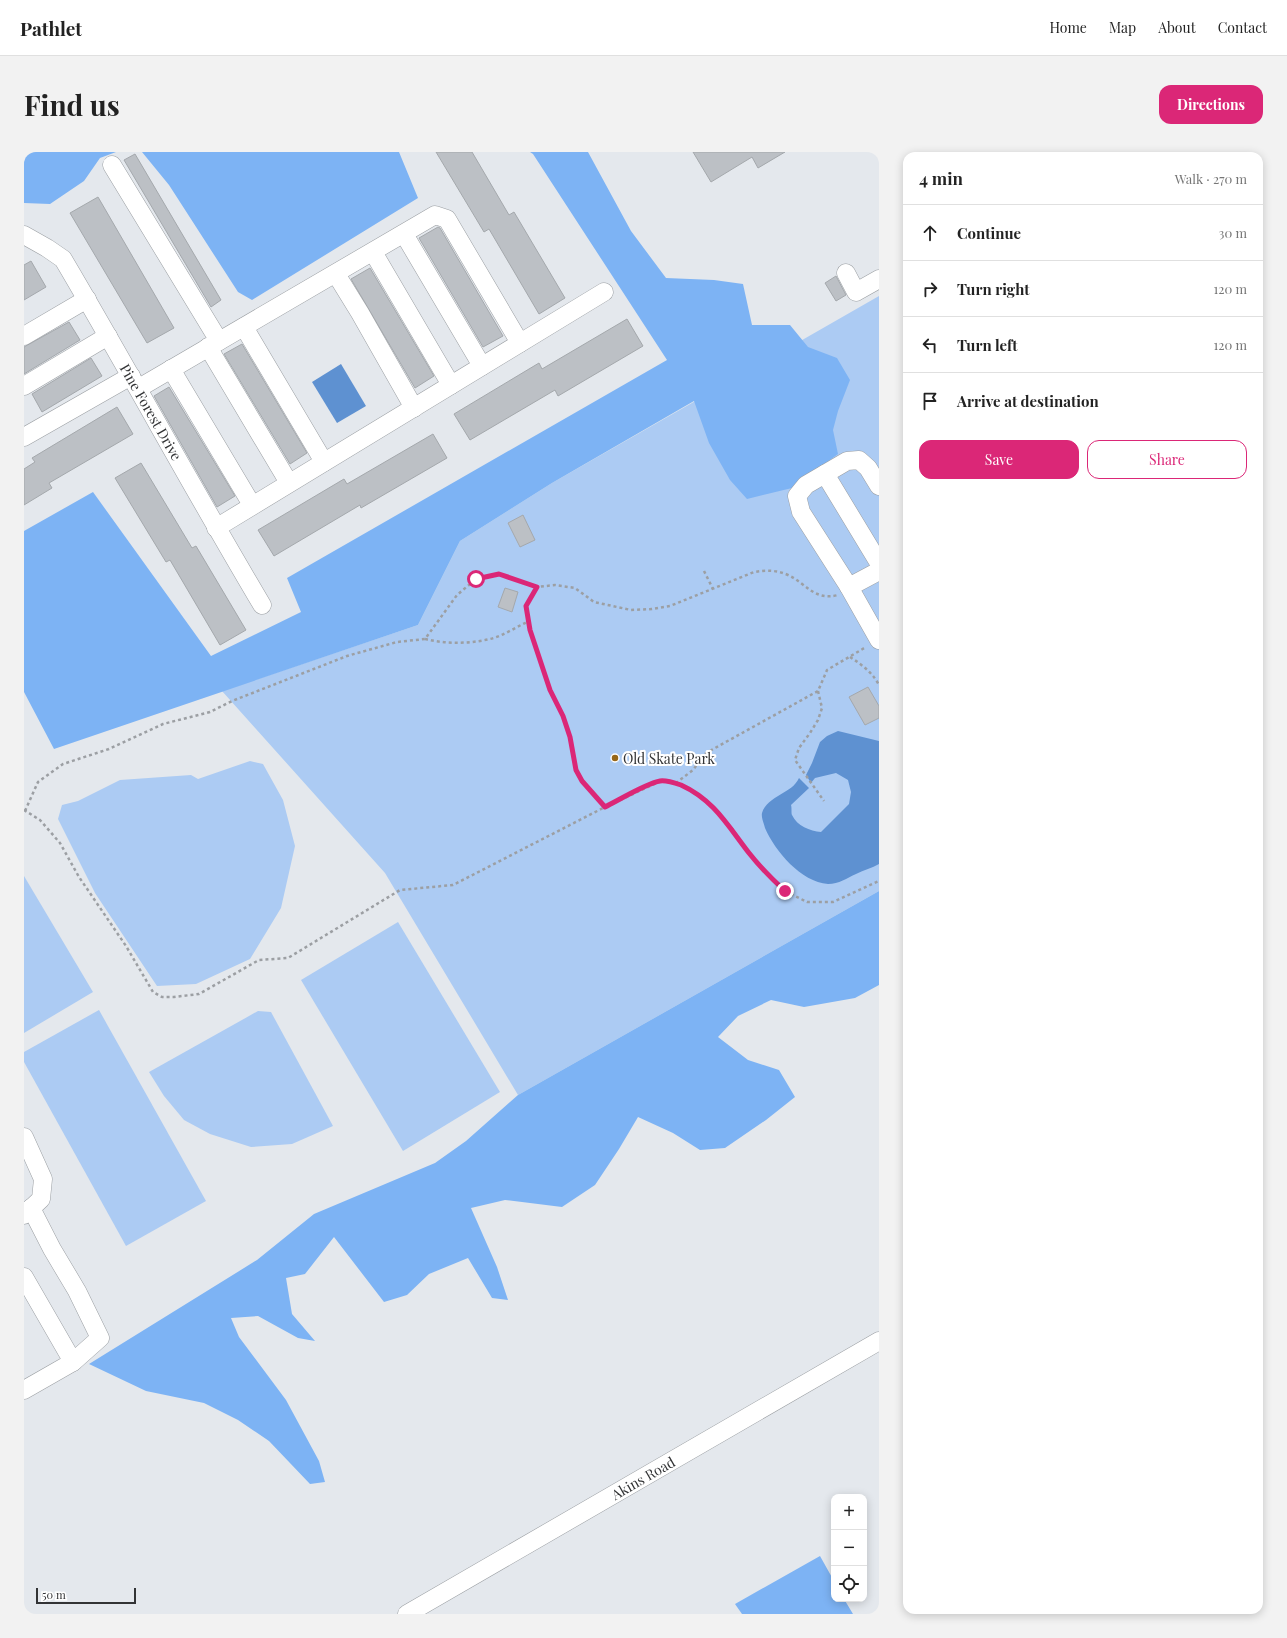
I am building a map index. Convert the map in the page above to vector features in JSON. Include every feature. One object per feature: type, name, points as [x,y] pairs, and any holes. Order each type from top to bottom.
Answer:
[{"type":"street","points":[[112,165],[214,344],[289,483]]},
{"type":"street","points":[[24,437],[135,382],[171,369],[435,215],[447,219],[520,343]]},
{"type":"street","points":[[404,234],[482,366]]},
{"type":"street","name":"Pine Forest Drive","points":[[24,236],[47,248],[63,259],[135,382],[216,528],[262,605]]},
{"type":"street","points":[[373,252],[451,385]]},
{"type":"street","points":[[846,273],[856,292],[879,278]]},
{"type":"street","points":[[336,274],[414,408]]},
{"type":"street","points":[[216,528],[604,292]]},
{"type":"street","points":[[24,336],[87,299]]},
{"type":"street","points":[[244,327],[324,462]]},
{"type":"street","points":[[24,386],[108,336]]},
{"type":"street","points":[[171,369],[252,506]]},
{"type":"street","points":[[877,633],[801,512],[797,496],[806,485],[847,461],[859,460],[868,468],[879,486]]},
{"type":"street","points":[[825,474],[879,563]]},
{"type":"street","points":[[849,587],[879,571]]},
{"type":"street","points":[[24,1137],[43,1179],[41,1199],[28,1212],[77,1291],[100,1338],[74,1362],[24,1390]]},
{"type":"street","points":[[24,1277],[74,1362]]},
{"type":"street","name":"Akins Road","points":[[407,1614],[879,1341]]},
{"type":"path","points":[[425,639],[457,595],[476,579],[499,574],[537,587],[555,585],[575,588],[594,602],[631,610],[670,606],[754,572],[765,570],[788,575],[806,589],[826,598],[845,593],[849,587]]},
{"type":"path","points":[[704,571],[712,589]]},
{"type":"path","points":[[537,587],[526,606],[532,637],[550,690],[563,716],[570,737],[576,770],[582,781],[605,807]]},
{"type":"path","points":[[529,621],[491,639],[466,643],[448,643],[425,639],[397,642],[347,656],[232,701],[210,712],[163,724],[109,749],[63,764],[38,782],[25,810],[40,820],[60,843],[79,877],[126,946],[153,992],[162,997],[199,994],[259,960],[288,958],[400,890],[453,885],[605,807],[661,781],[676,783],[692,790],[712,805],[734,830],[749,853],[768,876],[785,891],[807,902],[833,902],[879,881]]},
{"type":"path","points":[[824,801],[795,760],[799,748],[814,727],[822,708],[818,691],[827,670],[850,657],[877,633]]},
{"type":"path","points":[[850,657],[866,667],[875,677],[879,685]]},
{"type":"path","points":[[676,783],[693,770],[706,753],[818,691]]},
{"type":"shaded area","points":[[24,152],[116,152],[100,158],[84,181],[50,204],[24,203]]},
{"type":"shaded area","points":[[142,152],[399,152],[418,198],[252,300],[238,292],[169,185]]},
{"type":"shaded area","points":[[530,152],[588,152],[631,231],[666,278],[714,280],[743,284],[752,325],[790,325],[808,347],[837,358],[850,380],[838,411],[833,430],[838,454],[792,488],[747,499],[730,480],[709,443],[694,401],[552,483],[460,541],[418,625],[54,749],[24,692],[24,531],[93,492],[211,656],[301,612],[287,578],[667,360],[533,154]]},
{"type":"shaded area","points":[[879,296],[879,891],[518,1095],[385,873],[222,691],[418,625],[460,541],[552,483]]},
{"type":"shaded area","points":[[341,364],[366,406],[337,423],[312,382]]},
{"type":"shaded area","points":[[838,731],[879,741],[879,864],[839,882],[828,884],[808,878],[790,864],[769,837],[762,819],[762,813],[769,802],[791,788],[799,778],[809,788],[791,805],[792,815],[800,825],[821,832],[849,804],[851,792],[848,780],[836,773],[815,778],[811,783],[806,775],[820,742],[827,736]]},
{"type":"shaded area","points":[[250,761],[263,764],[283,800],[295,846],[281,908],[250,959],[196,984],[157,986],[95,893],[58,819],[62,805],[78,801],[120,780],[191,775],[198,779]]},
{"type":"shaded area","points":[[24,876],[93,992],[24,1033]]},
{"type":"shaded area","points":[[879,891],[879,985],[855,998],[804,1007],[771,1000],[738,1016],[718,1037],[748,1060],[779,1070],[795,1097],[766,1120],[725,1148],[700,1150],[673,1133],[638,1117],[595,1185],[562,1207],[505,1200],[471,1208],[497,1267],[508,1300],[492,1298],[468,1258],[429,1274],[407,1295],[384,1302],[334,1237],[305,1274],[286,1278],[292,1314],[315,1341],[298,1338],[258,1316],[231,1318],[239,1337],[286,1400],[319,1461],[325,1482],[310,1484],[269,1441],[238,1420],[204,1403],[146,1391],[89,1364],[257,1260],[314,1214],[435,1163],[466,1141],[518,1095]]},
{"type":"shaded area","points":[[398,922],[500,1092],[403,1151],[301,980]]},
{"type":"shaded area","points":[[99,1010],[206,1201],[126,1246],[24,1062],[24,1052]]},
{"type":"shaded area","points":[[258,1011],[271,1012],[333,1126],[292,1144],[251,1147],[210,1134],[184,1120],[164,1096],[149,1072]]},
{"type":"shaded area","points":[[820,1556],[831,1576],[831,1602],[846,1602],[853,1614],[742,1614],[735,1604]]},
{"type":"building","points":[[436,152],[472,152],[509,215],[514,212],[565,298],[539,314],[489,229],[484,232]]},
{"type":"building","points":[[693,152],[785,152],[758,168],[752,157],[711,182]]},
{"type":"building","points":[[135,154],[221,300],[211,307],[124,160]]},
{"type":"building","points":[[98,197],[174,328],[147,343],[70,213]]},
{"type":"building","points":[[438,227],[440,228],[503,336],[483,347],[419,238]]},
{"type":"building","points":[[31,261],[46,287],[24,300],[24,265]]},
{"type":"building","points":[[370,268],[434,376],[415,388],[351,279]]},
{"type":"building","points":[[836,276],[846,295],[836,301],[825,283]]},
{"type":"building","points":[[627,319],[643,346],[558,396],[555,390],[470,440],[454,414],[539,363],[542,369]]},
{"type":"building","points":[[69,322],[80,340],[24,374],[24,347]]},
{"type":"building","points":[[242,344],[307,453],[290,464],[224,354]]},
{"type":"building","points":[[91,358],[102,376],[42,412],[32,394]]},
{"type":"building","points":[[169,387],[235,496],[217,507],[154,396]]},
{"type":"building","points":[[117,407],[133,434],[49,483],[52,488],[24,505],[24,469],[35,462],[32,458]]},
{"type":"building","points":[[433,434],[447,458],[361,508],[360,505],[274,556],[258,530],[344,479],[347,484]]},
{"type":"building","points":[[141,463],[192,548],[196,546],[246,630],[220,645],[170,560],[166,562],[115,478]]},
{"type":"building","points":[[523,515],[535,540],[520,547],[508,523]]},
{"type":"building","points":[[505,588],[518,592],[512,612],[498,607]]},
{"type":"building","points":[[868,687],[879,706],[879,718],[865,725],[849,697]]},
{"type":"place","name":"Old Skate Park","points":[[615,758]]},
{"type":"route","points":[[476,579],[499,574],[537,587],[526,606],[530,630],[550,690],[563,716],[570,737],[576,770],[582,781],[605,807],[643,788],[661,781],[676,783],[692,790],[712,805],[734,830],[749,853],[768,876],[785,891]]}]
